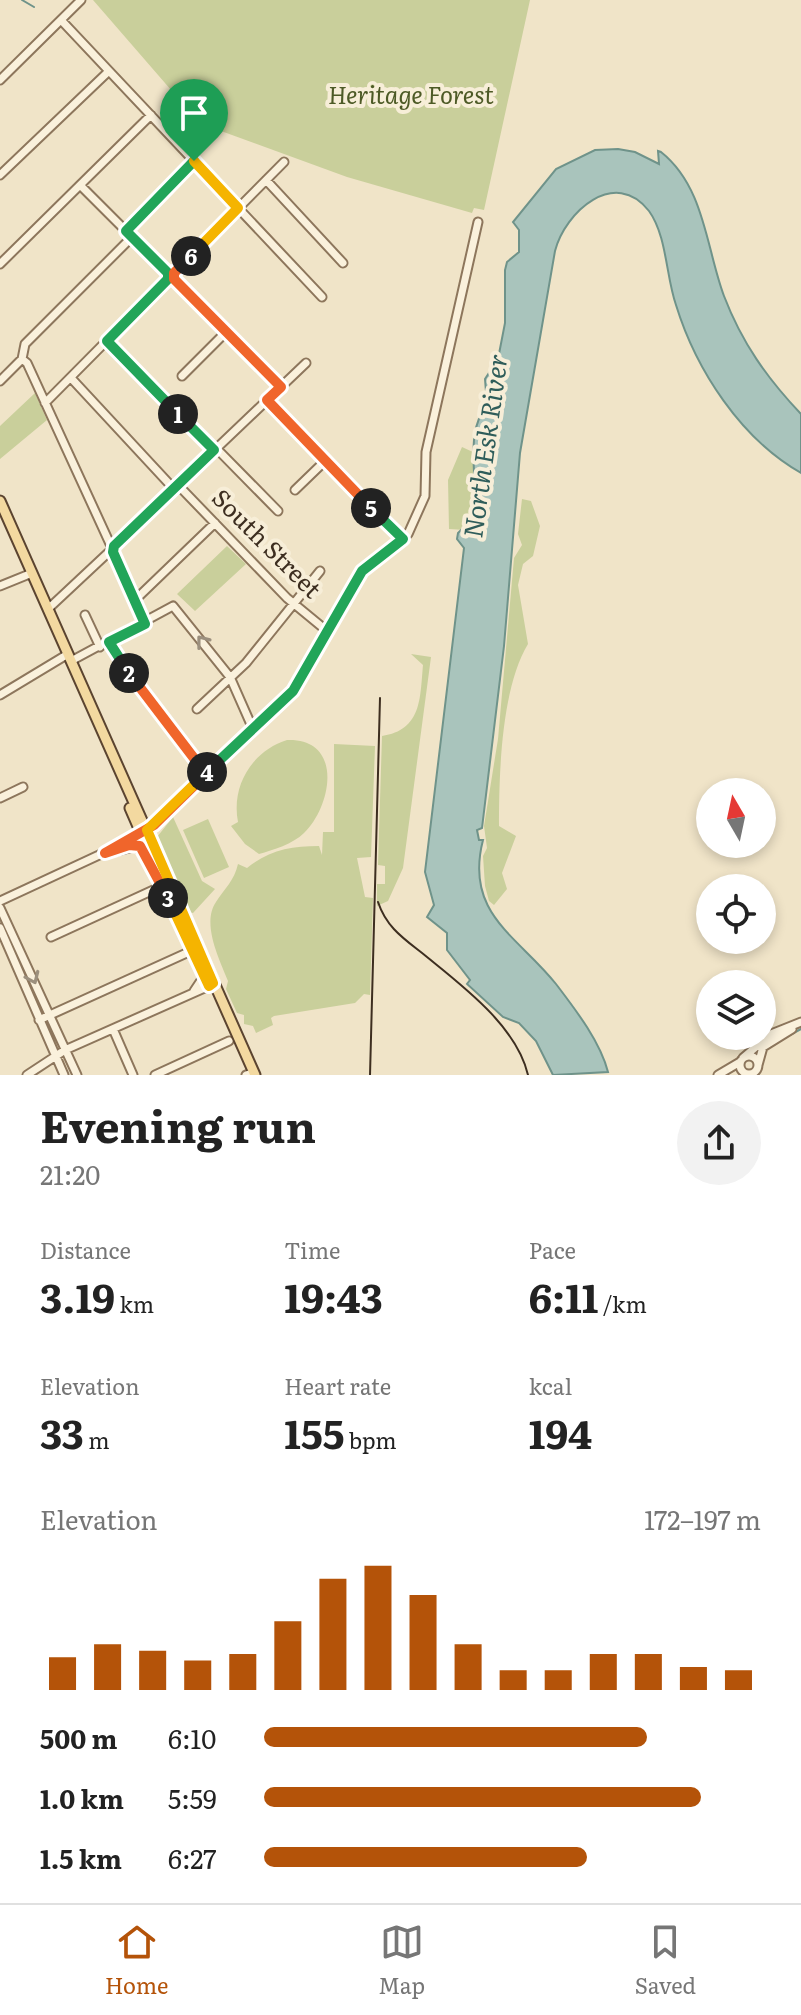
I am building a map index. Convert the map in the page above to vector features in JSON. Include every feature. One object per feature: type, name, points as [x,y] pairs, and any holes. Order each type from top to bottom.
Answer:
[{"type":"main road","points":[[0,501],[250,1075]]},
{"type":"main road","points":[[144,832],[161,884]]},
{"type":"main road","points":[[105,853],[129,845],[140,846],[244,1050],[250,1075]]},
{"type":"street","points":[[0,80],[81,0]]},
{"type":"street","points":[[61,20],[322,297]]},
{"type":"street","points":[[0,175],[109,71]]},
{"type":"street","points":[[0,264],[151,115]]},
{"type":"street","points":[[0,381],[22,359],[25,344],[194,161]]},
{"type":"street","points":[[45,403],[284,162]]},
{"type":"street","points":[[266,180],[343,263]]},
{"type":"street","points":[[80,185],[281,387]]},
{"type":"street","points":[[0,901],[144,832],[293,691],[362,571],[403,539],[425,496],[426,452],[478,222]]},
{"type":"street","points":[[182,376],[226,332]]},
{"type":"street","points":[[107,341],[278,511]]},
{"type":"street","points":[[22,359],[27,363],[145,624]]},
{"type":"street","points":[[48,609],[306,363]]},
{"type":"street","name":"South Street","points":[[71,378],[294,604],[327,631]]},
{"type":"street","points":[[267,400],[403,539]]},
{"type":"street","points":[[295,490],[325,461]]},
{"type":"street","points":[[135,600],[215,523]]},
{"type":"street","points":[[197,709],[230,677],[320,571]]},
{"type":"street","points":[[0,586],[32,573]]},
{"type":"street","points":[[0,684],[2,694],[69,658],[100,647],[145,624],[173,606],[230,677],[253,729]]},
{"type":"street","points":[[85,615],[100,647]]},
{"type":"street","points":[[109,642],[206,774]]},
{"type":"street","points":[[0,798],[23,787]]},
{"type":"street","points":[[51,937],[161,884]]},
{"type":"street","points":[[0,908],[77,1075]]},
{"type":"street","points":[[0,928],[64,1075]]},
{"type":"street","points":[[39,1020],[191,951]]},
{"type":"street","points":[[30,1074],[65,1050],[209,982]]},
{"type":"street","points":[[718,1075],[742,1059],[762,1039],[801,1024]]},
{"type":"street","points":[[756,1070],[766,1045],[801,1024]]},
{"type":"street","points":[[113,1029],[133,1075]]},
{"type":"street","points":[[155,1075],[229,1041]]},
{"type":"street","points":[[742,1059],[753,1057],[756,1070]]},
{"type":"street","points":[[742,1059],[743,1073]]},
{"type":"street","points":[[729,1075],[756,1070]]},
{"type":"green space","name":"Heritage Forest","points":[[93,0],[530,0],[484,210],[474,208],[472,213],[347,177],[210,127],[182,96],[178,98]]},
{"type":"green space","points":[[35,393],[47,420],[0,459],[0,426]]},
{"type":"green space","points":[[462,447],[475,453],[474,498],[465,530],[449,529],[448,480]]},
{"type":"green space","points":[[522,499],[531,501],[540,526],[533,556],[523,564],[518,585],[528,644],[512,684],[507,708],[499,805],[499,826],[516,836],[502,873],[507,889],[494,905],[489,901],[485,886],[483,856],[487,848],[484,826],[498,739],[514,558],[522,545],[518,534]]},
{"type":"green space","points":[[227,546],[246,564],[195,611],[177,594]]},
{"type":"green space","points":[[411,654],[431,657],[403,868],[388,901],[377,906],[377,884],[385,884],[385,866],[378,865],[382,736],[405,727],[416,711],[423,665]]},
{"type":"green space","points":[[287,740],[305,742],[318,750],[325,761],[326,791],[314,821],[304,833],[289,843],[259,854],[245,844],[231,826],[238,822],[241,783],[254,761]]},
{"type":"green space","points":[[334,744],[375,746],[371,857],[357,858],[365,897],[373,898],[370,995],[364,994],[355,1003],[274,1016],[271,1018],[273,1025],[256,1033],[253,1026],[244,1024],[244,1015],[237,1013],[226,989],[228,981],[211,931],[212,911],[232,880],[238,864],[247,868],[272,853],[299,847],[319,846],[322,855],[323,832],[334,832]]},
{"type":"green space","points":[[173,817],[202,881],[215,889],[193,913],[187,912],[157,837]]},
{"type":"green space","points":[[208,819],[229,867],[204,878],[183,830]]},
{"type":"water","name":"North Esk River","points":[[595,150],[635,152],[659,164],[658,151],[661,152],[676,166],[687,183],[696,200],[724,296],[739,329],[766,373],[801,414],[801,473],[759,442],[740,422],[709,378],[685,329],[673,294],[663,244],[649,211],[636,198],[621,193],[607,194],[580,210],[569,222],[555,251],[520,453],[504,646],[482,828],[477,830],[479,840],[483,840],[479,865],[481,887],[488,905],[498,922],[571,1004],[593,1037],[608,1072],[553,1075],[536,1041],[519,1023],[503,1017],[467,984],[470,980],[447,950],[447,933],[427,917],[434,905],[425,872],[464,548],[457,539],[473,507],[474,437],[478,420],[487,405],[485,379],[498,359],[505,323],[505,270],[507,262],[519,252],[519,230],[513,222],[556,169]]},
{"type":"waterway","points":[[22,0],[34,7]]},
{"type":"waterway","points":[[788,1036],[801,1029]]},
{"type":"tram line","points":[[370,1075],[380,698]]},
{"type":"tram line","points":[[378,902],[386,920],[398,933],[472,995],[501,1024],[522,1057],[528,1075]]},
{"type":"route","points":[[194,161],[126,231],[168,273],[168,279],[107,341],[214,450],[114,546],[116,549],[113,552],[145,624],[109,642],[206,774],[195,784],[154,825],[105,853],[129,845],[143,849],[209,986],[213,983],[147,830],[154,825],[293,691],[362,571],[403,539],[267,400],[281,387],[174,279],[174,273],[238,208],[194,161]]}]
